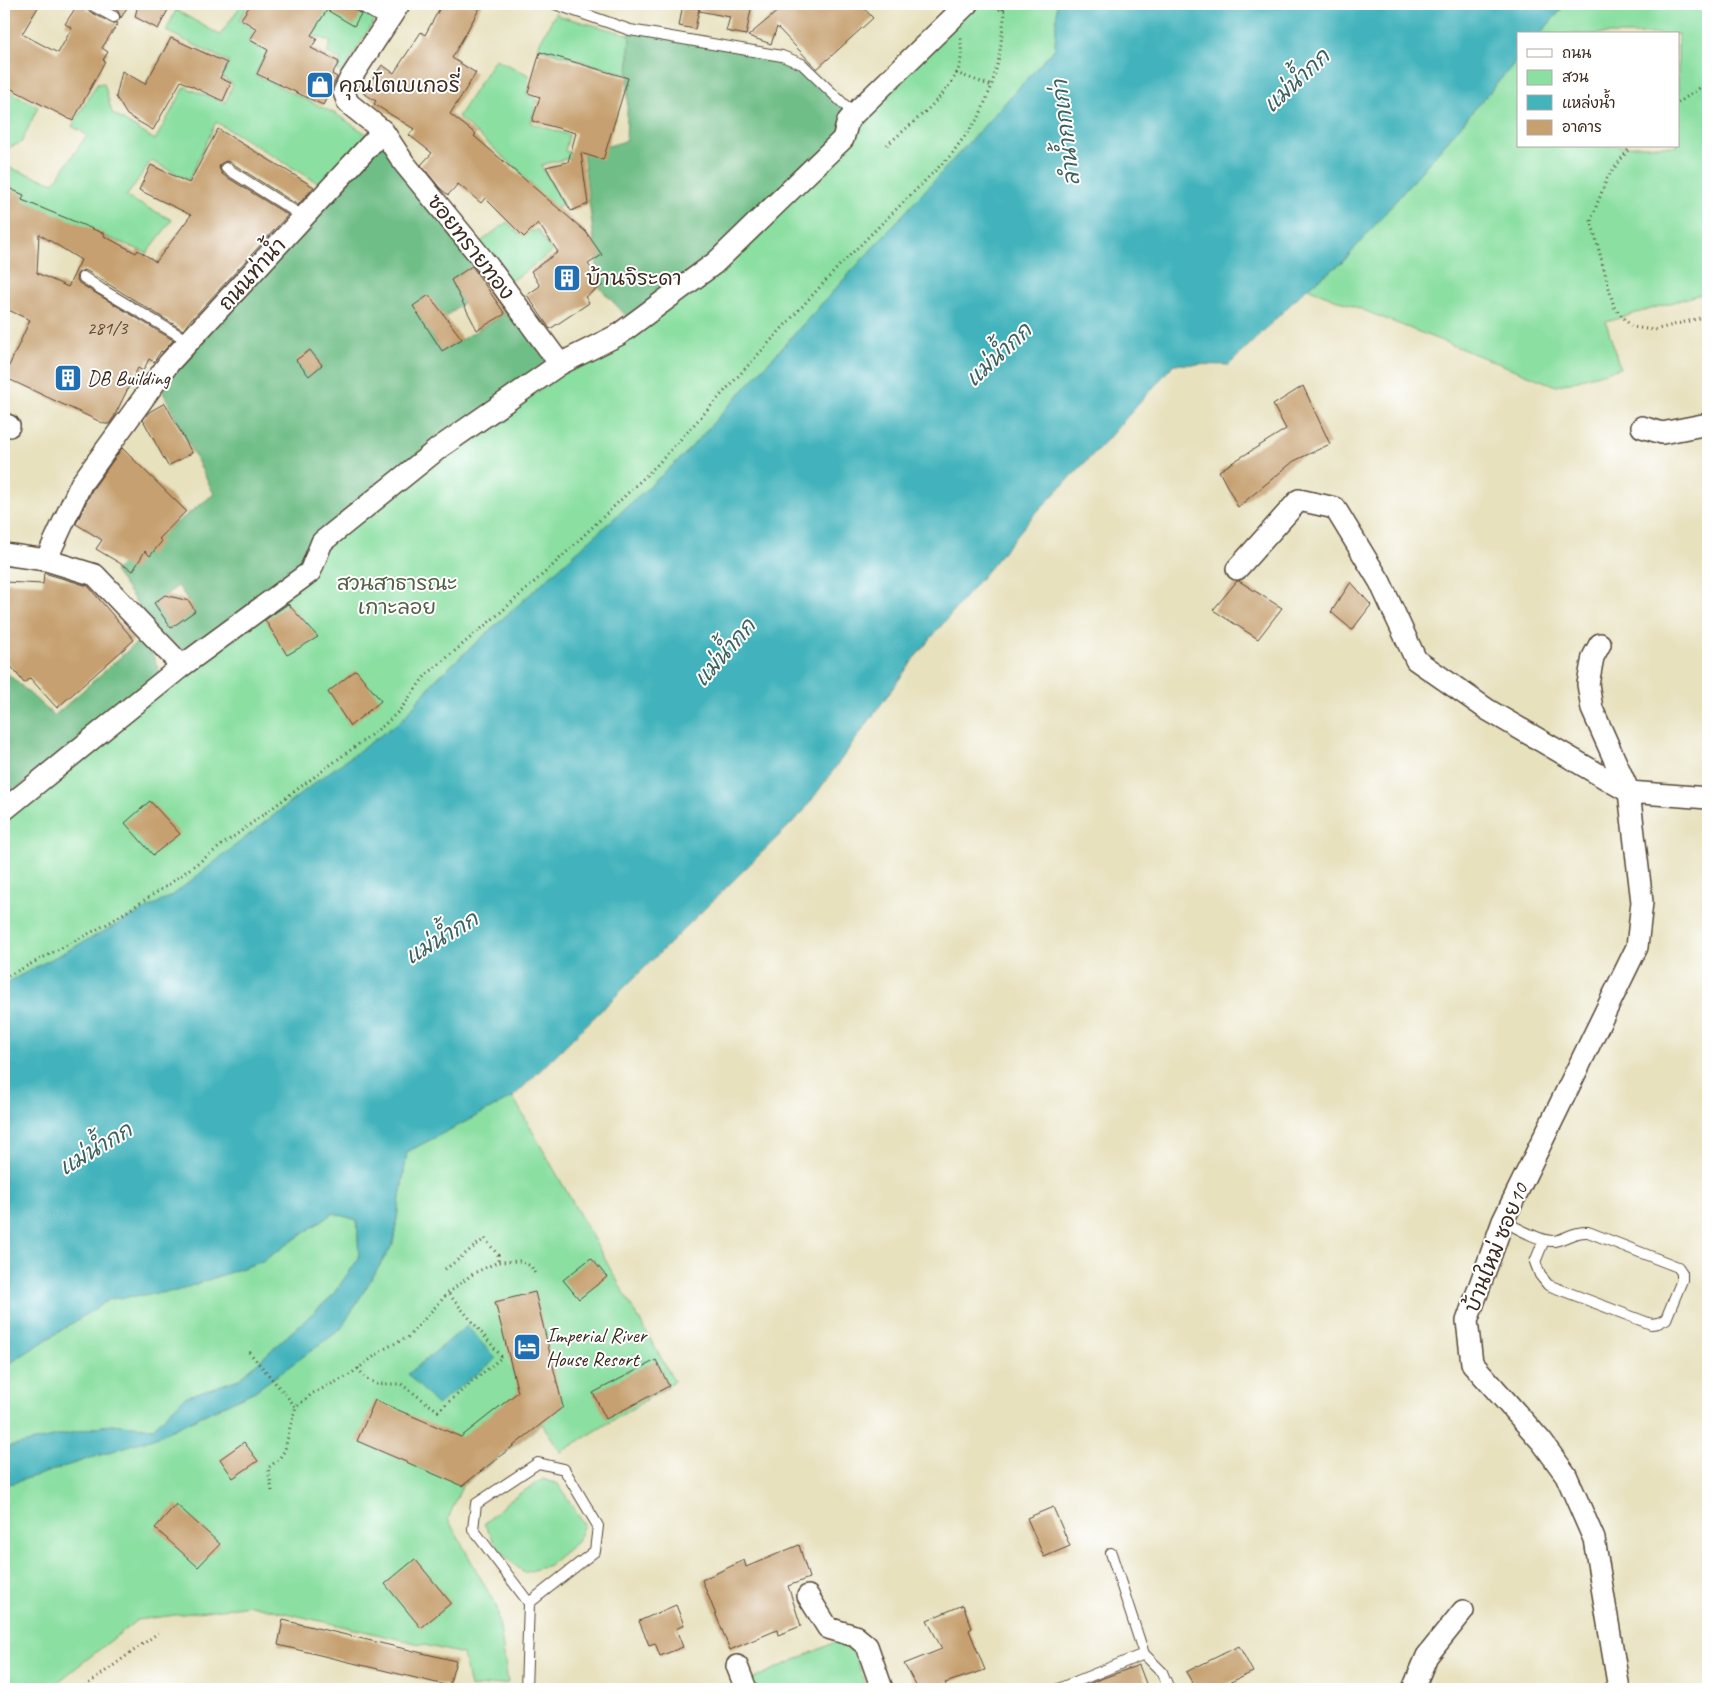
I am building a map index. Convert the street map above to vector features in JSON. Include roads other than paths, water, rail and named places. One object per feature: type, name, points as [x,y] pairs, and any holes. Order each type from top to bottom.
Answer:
[{"type":"street","points":[[383,131],[348,103],[344,92],[350,79],[399,4]]},
{"type":"street","points":[[4,810],[182,666],[310,572],[322,542],[439,448],[560,364],[618,335],[715,263],[843,139],[848,120],[960,11]]},
{"type":"street","name":"ถนนท่าน้ำ","points":[[46,560],[81,484],[169,363],[383,131]]},
{"type":"street","name":"ซอยทรายทอง","points":[[383,131],[404,163],[488,266],[560,364]]},
{"type":"street","points":[[1642,427],[1662,433],[1708,424]]},
{"type":"street","points":[[1237,569],[1299,500],[1335,508],[1380,582],[1416,660],[1488,710],[1629,792],[1708,798]]},
{"type":"street","points":[[4,554],[46,560],[95,575],[182,666]]},
{"type":"street","name":"บ้านใหม่ ซอย10","points":[[1600,644],[1593,657],[1588,684],[1592,709],[1629,792],[1642,902],[1637,947],[1503,1221],[1467,1321],[1472,1363],[1542,1442],[1566,1475],[1594,1539],[1619,1689]]},
{"type":"street","points":[[808,1596],[828,1628],[842,1634],[855,1636],[866,1646],[882,1689]]},
{"type":"street","points":[[1413,1689],[1427,1656],[1463,1611]]},
{"type":"street","points":[[736,1666],[746,1689]]},
{"type":"lane","points":[[90,4],[114,17]]},
{"type":"lane","points":[[357,4],[388,22]]},
{"type":"lane","points":[[555,4],[630,30],[782,56],[802,64],[854,114]]},
{"type":"lane","points":[[226,168],[304,217]]},
{"type":"lane","points":[[83,277],[100,290],[190,342]]},
{"type":"lane","points":[[1503,1221],[1544,1240],[1554,1241],[1578,1232],[1588,1232],[1678,1267],[1682,1273],[1682,1280],[1666,1319],[1658,1324],[1651,1324],[1548,1285],[1540,1275],[1535,1262],[1544,1240]]},
{"type":"lane","points":[[526,1689],[529,1602],[473,1529],[476,1504],[538,1463],[564,1468],[598,1526],[595,1551],[529,1602]]},
{"type":"lane","points":[[1111,1553],[1144,1654],[1162,1672],[1169,1689]]},
{"type":"lane","points":[[1058,1689],[1144,1654]]},
{"type":"water","points":[[1057,4],[1566,4],[1542,32],[1517,32],[1517,60],[1343,262],[1307,288],[1229,365],[1174,364],[1104,443],[1032,517],[916,656],[803,812],[513,1097],[407,1152],[393,1244],[340,1330],[255,1391],[159,1436],[13,1483],[4,1484],[4,1448],[111,1424],[153,1428],[185,1397],[239,1379],[332,1296],[359,1258],[357,1220],[333,1213],[263,1261],[176,1291],[110,1299],[4,1367],[4,984],[173,895],[317,781],[402,720],[436,679],[683,456],[1055,48]]},
{"type":"water","points":[[467,1326],[496,1359],[437,1405],[408,1374]]},
{"type":"place","name":"คุณโตเบเกอรี่","points":[[320,85]]},
{"type":"place","name":"บ้านจิระดา","points":[[567,278]]},
{"type":"place","name":"DB Building","points":[[68,378]]},
{"type":"place","name":"Imperial River House Resort","points":[[527,1347]]},
{"type":"water label","name":"แม่น้ำกก","points":[[1296,80]]},
{"type":"water label","name":"ลำน้ำกกเก่า","points":[[1065,133]]},
{"type":"water label","name":"แม่น้ำกก","points":[[998,354]]},
{"type":"water label","name":"แม่น้ำกก","points":[[724,652]]},
{"type":"water label","name":"แม่น้ำกก","points":[[441,937]]},
{"type":"water label","name":"แม่น้ำกก","points":[[95,1148]]},
{"type":"park label","name":"สวนสาธารณะ เกาะลอย","points":[[397,595]]}]
